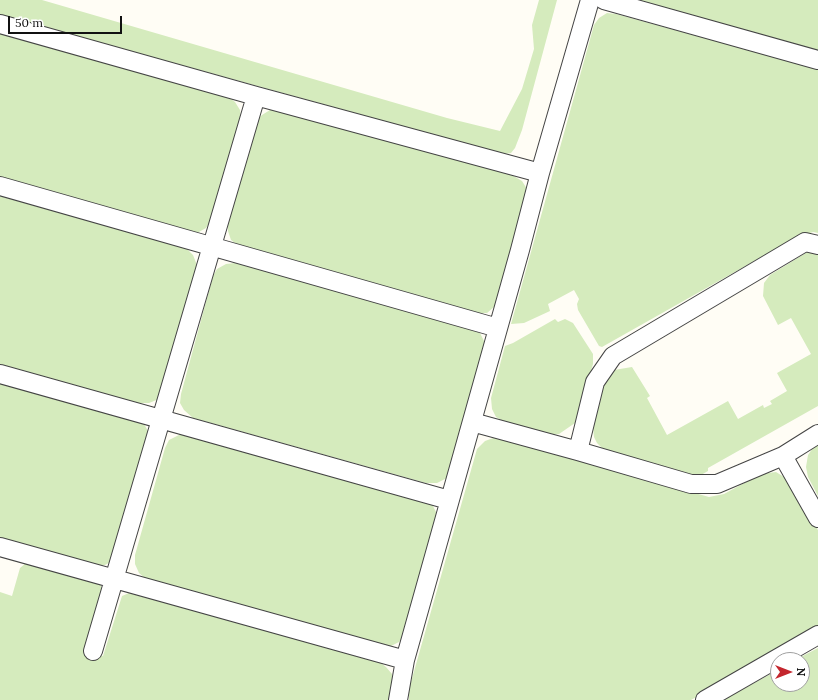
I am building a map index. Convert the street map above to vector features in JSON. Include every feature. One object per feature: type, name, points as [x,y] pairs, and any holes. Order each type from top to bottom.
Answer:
[{"type":"lane","points":[[398,700],[405,660],[590,0]]},
{"type":"lane","points":[[604,0],[818,60]]},
{"type":"lane","points":[[0,24],[540,174]]},
{"type":"lane","points":[[93,651],[256,96]]},
{"type":"lane","points":[[0,186],[498,328]]},
{"type":"lane","points":[[578,451],[595,382],[613,356],[805,242],[818,245]]},
{"type":"lane","points":[[0,374],[449,500]]},
{"type":"lane","points":[[472,422],[691,484],[717,484],[783,456],[818,434]]},
{"type":"lane","points":[[783,456],[818,518]]},
{"type":"lane","points":[[0,547],[405,660]]},
{"type":"lane","points":[[705,700],[818,635]]},
{"type":"green space","points":[[0,0],[42,0],[447,118],[500,131],[522,89],[534,49],[532,25],[539,0],[557,0],[522,130],[515,148],[511,153],[504,154],[0,15]]},
{"type":"green space","points":[[629,0],[818,0],[818,53]]},
{"type":"green space","points":[[607,13],[616,14],[818,69],[818,233],[813,232],[795,238],[602,347],[599,346],[578,310],[577,304],[579,299],[574,290],[548,304],[550,311],[524,323],[511,324],[594,25],[599,18]]},
{"type":"green space","points":[[0,32],[226,95],[235,102],[240,110],[241,119],[212,219],[206,228],[197,233],[189,233],[0,179]]},
{"type":"green space","points":[[270,110],[280,110],[512,175],[522,181],[527,189],[500,298],[494,307],[487,313],[477,313],[239,246],[231,240],[228,231],[228,224],[257,120]]},
{"type":"green space","points":[[0,196],[187,249],[193,255],[197,265],[197,274],[159,399],[149,403],[138,403],[0,364]]},
{"type":"green space","points":[[809,251],[818,251],[818,406],[708,468],[708,471],[701,475],[693,475],[603,449],[597,443],[594,437],[593,426],[600,391],[608,371],[632,367],[650,396],[647,398],[667,435],[728,401],[738,419],[763,405],[764,408],[772,404],[770,401],[787,391],[777,373],[811,354],[791,318],[778,325],[763,296],[764,283],[770,275]]},
{"type":"green space","points":[[235,263],[469,328],[480,333],[485,343],[447,478],[437,483],[426,483],[193,418],[184,410],[180,403],[181,394],[213,276],[217,269],[226,264]]},
{"type":"green space","points":[[555,319],[558,322],[565,319],[573,323],[593,354],[593,364],[575,423],[559,434],[551,435],[503,421],[496,417],[492,409],[491,398],[505,346]]},
{"type":"green space","points":[[0,381],[144,424],[148,431],[112,561],[105,565],[95,565],[0,538]]},
{"type":"green space","points":[[189,434],[432,504],[437,514],[407,633],[399,642],[391,646],[381,645],[146,579],[139,573],[135,564],[135,555],[165,448],[169,440],[179,435]]},
{"type":"green space","points":[[496,437],[709,497],[724,494],[761,474],[776,472],[789,480],[818,530],[818,628],[776,652],[770,652],[770,655],[691,700],[409,700],[409,689],[477,449],[485,441]]},
{"type":"green space","points":[[818,443],[818,496],[808,477],[806,467],[808,455]]},
{"type":"green space","points":[[26,563],[100,584],[103,590],[86,650],[103,656],[122,596],[129,593],[381,663],[392,674],[390,700],[0,700],[0,592],[12,596],[20,568]]},
{"type":"green space","points":[[818,648],[818,700],[723,700],[770,674],[770,692],[810,692],[810,652]]}]
